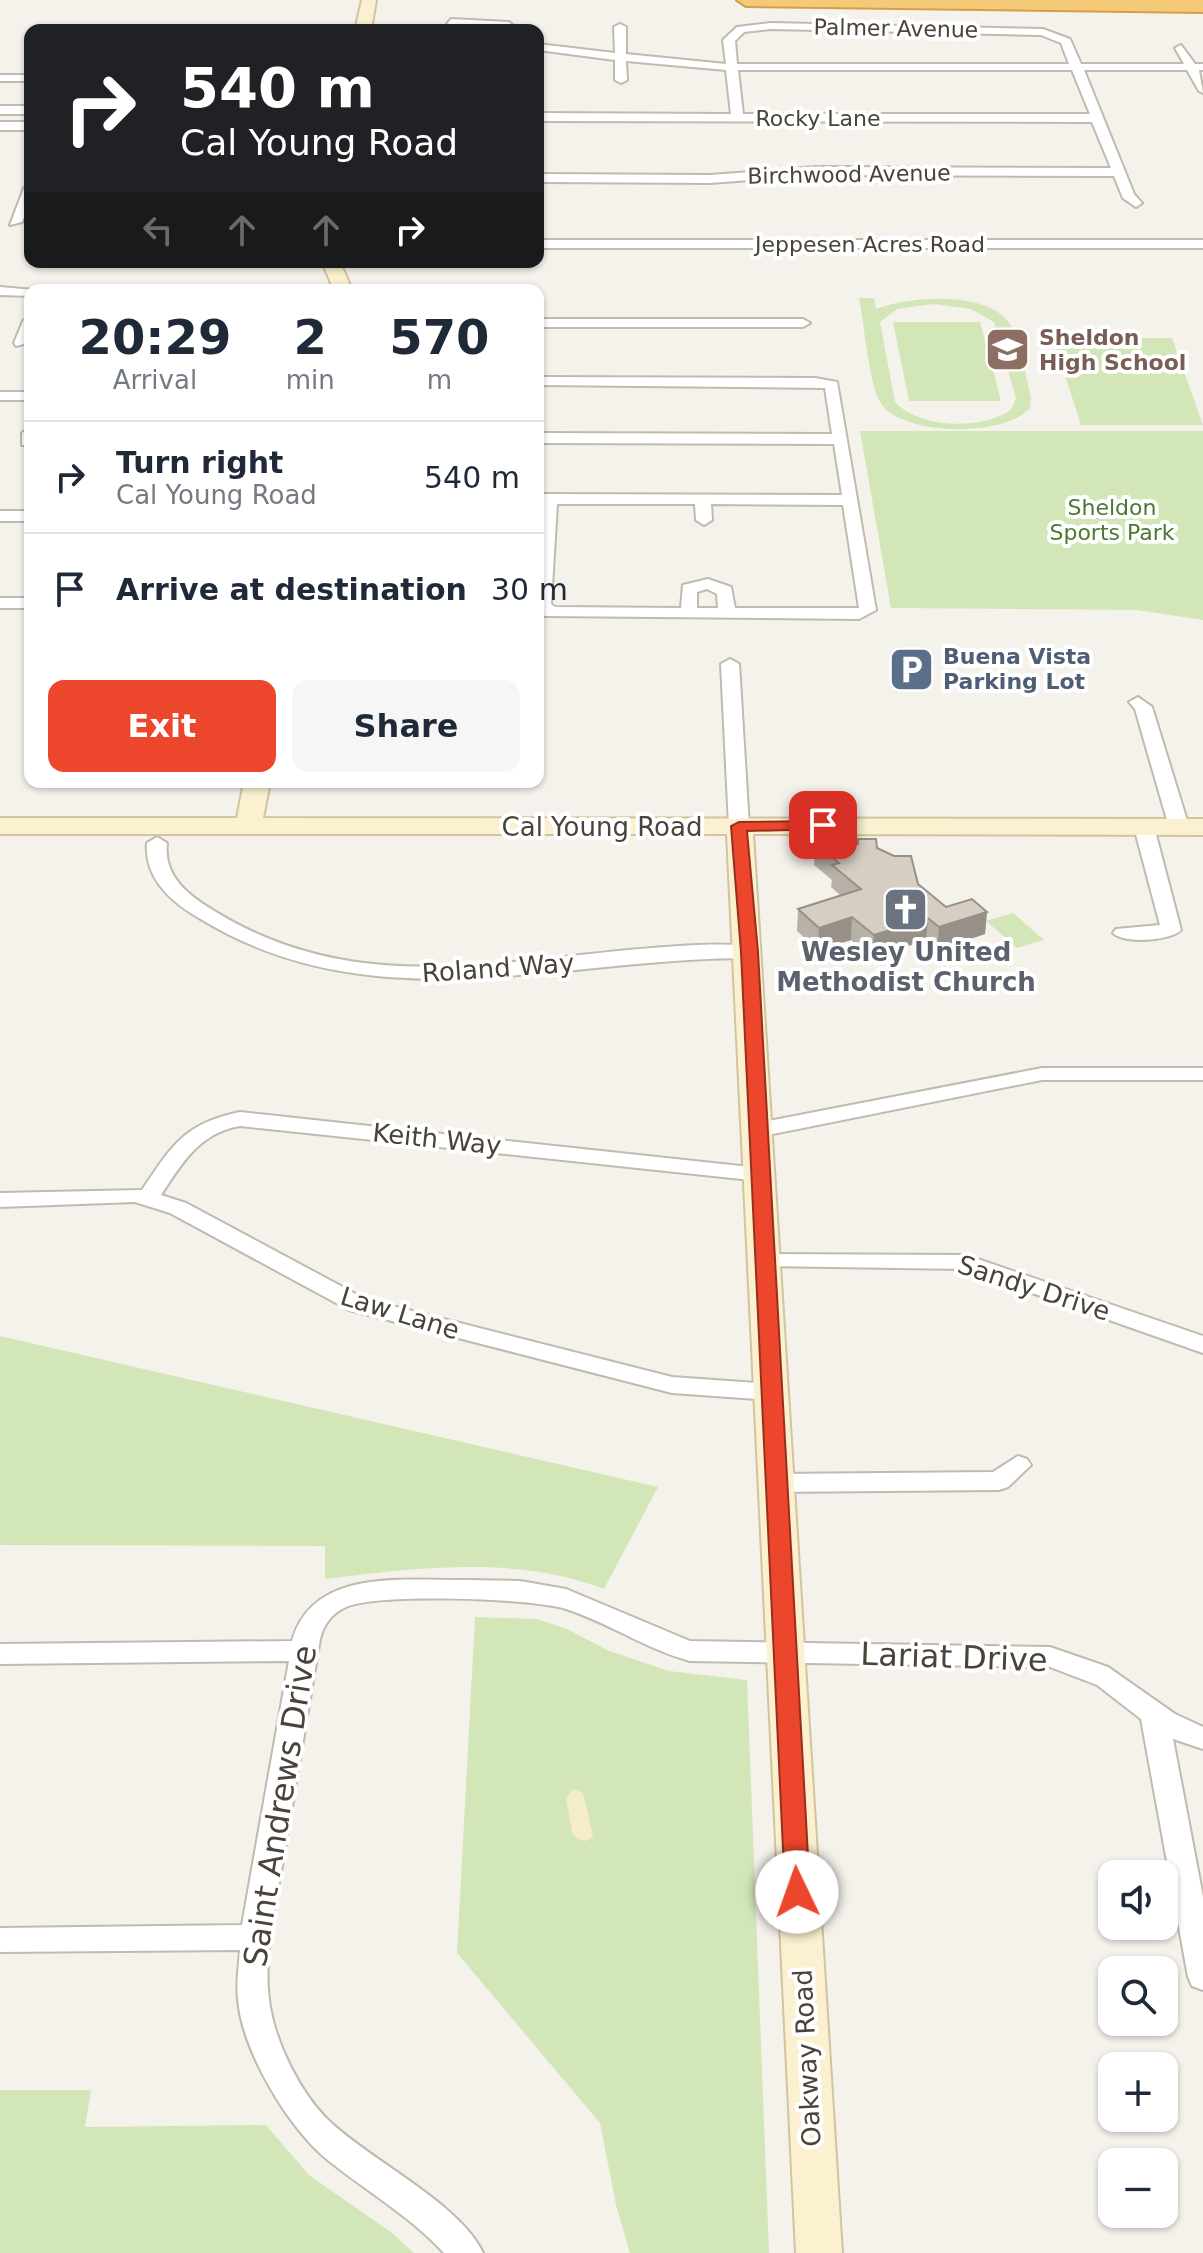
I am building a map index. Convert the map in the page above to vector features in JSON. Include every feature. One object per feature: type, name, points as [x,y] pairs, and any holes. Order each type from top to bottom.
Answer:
[{"type":"highway","points":[[746,0],[1203,4]]},
{"type":"highway","points":[[1061,0],[1203,4]]},
{"type":"highway","points":[[1014,4],[1203,13]]},
{"type":"main road","points":[[364,24],[369,2]]},
{"type":"main road","points":[[249,826],[256,788]]},
{"type":"main road","name":"Cal Young Road","points":[[0,826],[1191,827]]},
{"type":"main road","name":"Oakway Road","points":[[739,826],[749,952],[783,1654],[819,2253]]},
{"type":"street","points":[[451,22],[504,24]]},
{"type":"street","name":"Palmer Avenue","points":[[732,67],[731,34],[747,28],[771,26],[1033,31],[1066,41],[1076,68]]},
{"type":"street","points":[[620,27],[621,80]]},
{"type":"street","points":[[544,48],[620,58],[849,74],[1197,67]]},
{"type":"street","points":[[1181,48],[1197,67],[1203,89]]},
{"type":"street","points":[[732,67],[737,118]]},
{"type":"street","points":[[1076,68],[1128,195],[1136,203]]},
{"type":"street","points":[[0,78],[24,78]]},
{"type":"street","points":[[0,110],[24,110]]},
{"type":"street","name":"Rocky Lane","points":[[544,117],[1097,118]]},
{"type":"street","points":[[0,126],[24,126]]},
{"type":"street","name":"Birchwood Avenue","points":[[544,177],[579,173],[710,179],[815,171],[1119,172]]},
{"type":"street","points":[[7,222],[24,197]]},
{"type":"street","name":"Jeppesen Acres Road","points":[[544,244],[1203,244]]},
{"type":"street","points":[[0,291],[24,292]]},
{"type":"street","points":[[544,323],[803,323]]},
{"type":"street","points":[[21,343],[24,336]]},
{"type":"street","points":[[544,381],[823,378],[834,388],[868,610],[859,614],[561,614],[548,611],[544,606]]},
{"type":"street","points":[[0,396],[24,396]]},
{"type":"street","points":[[544,438],[842,439]]},
{"type":"street","points":[[544,499],[852,500]]},
{"type":"street","points":[[703,500],[704,520]]},
{"type":"street","points":[[0,516],[24,516]]},
{"type":"street","points":[[689,614],[689,589],[708,584],[725,591],[727,614]]},
{"type":"street","points":[[0,603],[24,603]]},
{"type":"street","name":"Oakway Road","points":[[730,664],[739,826]]},
{"type":"street","points":[[1138,702],[1143,707],[1191,827]]},
{"type":"street","points":[[1123,933],[1171,930],[1144,827]]},
{"type":"street","name":"Roland Way","points":[[157,843],[156,855],[161,874],[171,887],[204,914],[269,947],[335,965],[401,973],[468,974],[646,955],[749,952]]},
{"type":"street","points":[[758,1130],[1042,1074],[1203,1074]]},
{"type":"street","name":"Keith Way","points":[[149,1197],[190,1136],[208,1126],[240,1119],[760,1174]]},
{"type":"street","name":"Law Lane","points":[[0,1200],[149,1197],[178,1208],[357,1305],[672,1385],[719,1391],[770,1392]]},
{"type":"street","name":"Sandy Drive","points":[[764,1261],[966,1262],[1203,1345]]},
{"type":"street","points":[[774,1483],[999,1481],[1018,1465]]},
{"type":"street","name":"Saint Andrews Drive","points":[[466,2253],[410,2200],[339,2150],[313,2126],[288,2091],[258,2024],[253,1998],[255,1937],[303,1651],[313,1617],[324,1606],[353,1594],[521,1592],[566,1599],[652,1641],[682,1650],[783,1654]]},
{"type":"street","points":[[0,1654],[303,1651]]},
{"type":"street","name":"Lariat Drive","points":[[783,1654],[1050,1657],[1083,1667],[1112,1681],[1155,1718],[1177,1731],[1203,1738]]},
{"type":"street","points":[[1155,1718],[1203,1977]]},
{"type":"street","points":[[1164,1768],[1183,1748],[1203,1744]]},
{"type":"street","points":[[0,1940],[255,1937]]},
{"type":"green space","points":[[859,298],[874,298],[876,309],[906,301],[944,299],[981,304],[996,311],[1007,320],[1015,336],[1031,397],[1030,408],[1017,418],[999,424],[954,429],[908,422],[891,413],[876,393]],"holes":[[[933,304],[971,309],[994,322],[1016,398],[1011,410],[984,421],[952,424],[935,422],[906,411],[895,402],[880,322],[897,309]]]},
{"type":"green space","points":[[893,322],[980,322],[1001,401],[909,401]]},
{"type":"green space","points":[[1053,338],[1172,338],[1203,425],[1081,425]]},
{"type":"green space","name":"Sheldon Sports Park","points":[[860,431],[1203,431],[1203,620],[1137,610],[891,608]]},
{"type":"green space","points":[[1013,913],[1044,940],[1017,948],[986,921]]},
{"type":"green space","points":[[0,1336],[658,1487],[604,1589],[571,1578],[501,1568],[430,1568],[325,1579],[325,1546],[0,1545]]},
{"type":"green space","points":[[475,1617],[537,1619],[567,1629],[607,1650],[669,1671],[747,1680],[769,2253],[630,2253],[616,2205],[600,2123],[457,1953]]},
{"type":"green space","points":[[0,2090],[91,2090],[85,2127],[266,2125],[309,2175],[392,2233],[414,2253],[0,2253]]},
{"type":"sand","points":[[573,1789],[583,1793],[593,1836],[586,1841],[577,1839],[572,1832],[566,1798]]},
{"type":"building","points":[[858,839],[876,839],[877,848],[894,856],[911,856],[918,884],[946,907],[972,899],[987,912],[939,927],[928,918],[874,935],[852,917],[819,928],[798,909],[861,889],[832,865],[839,863],[816,843],[858,844]]},
{"type":"place","name":"Sheldon High School","points":[[1008,350]]},
{"type":"place","name":"Buena Vista Parking Lot","points":[[912,669]]},
{"type":"place","name":"Wesley United Methodist Church","points":[[906,909]]},
{"type":"route","points":[[797,1892],[749,952],[739,826],[823,825]]}]
